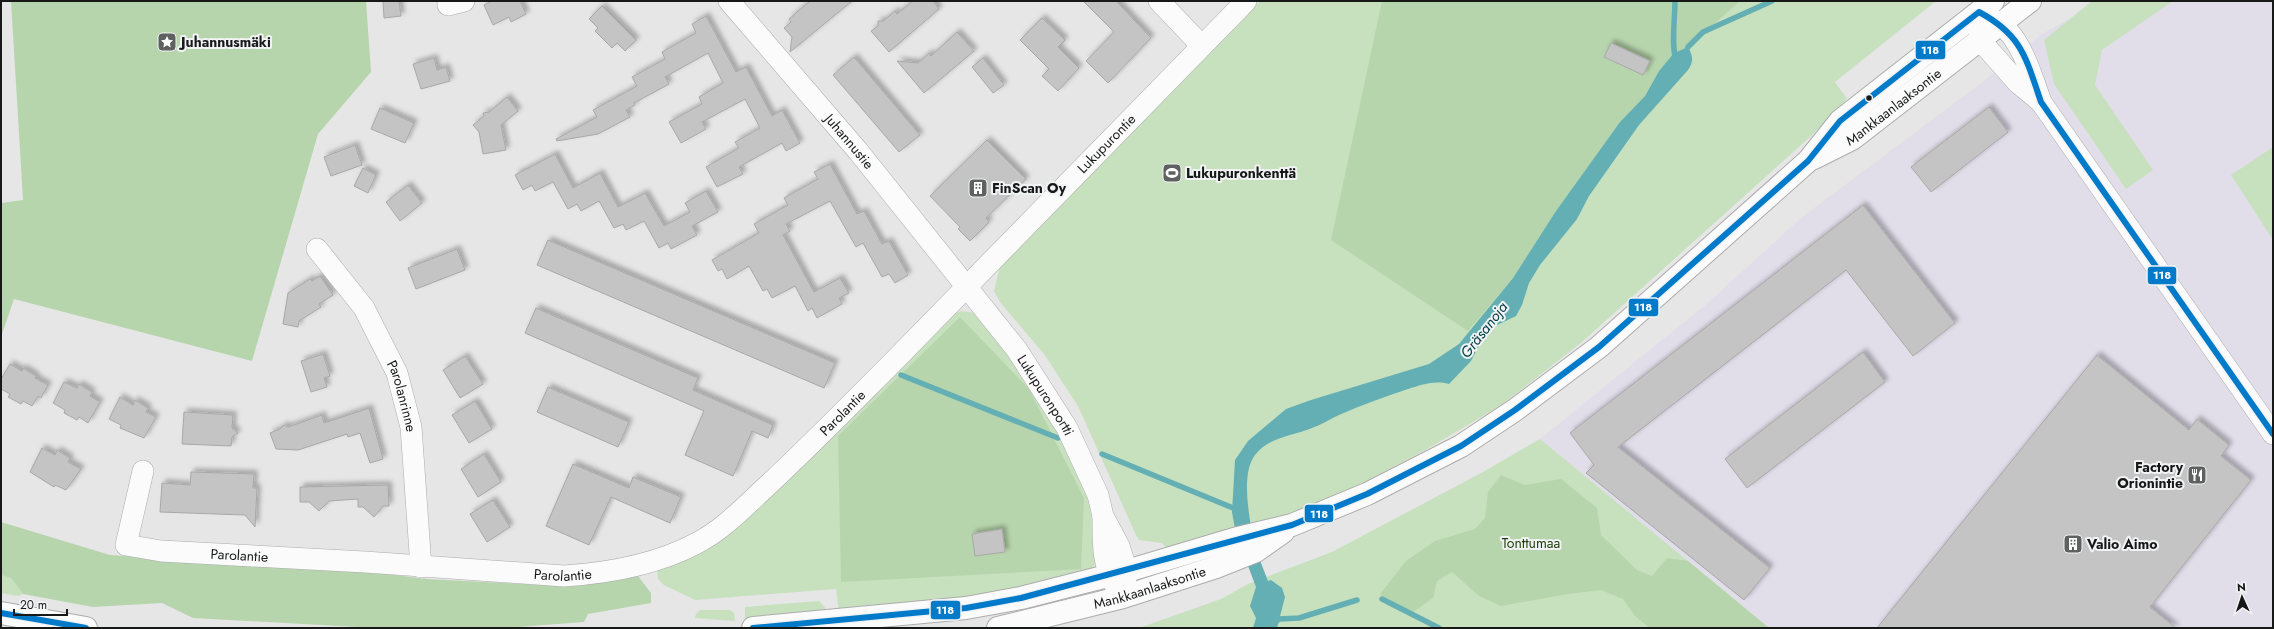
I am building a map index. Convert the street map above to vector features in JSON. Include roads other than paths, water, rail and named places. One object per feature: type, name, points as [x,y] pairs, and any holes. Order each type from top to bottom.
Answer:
[{"type":"main road","name":"Mankkaanlaaksontie","points":[[1808,161],[1852,139],[1980,40],[2002,25],[2030,1]]},
{"type":"main road","name":"Mankkaanlaaksontie","points":[[753,628],[966,608],[1021,598],[1117,573],[1234,539],[1292,525],[1367,494],[1461,446],[1515,410],[1599,347],[1808,161],[1840,121],[1986,6]]},
{"type":"main road","name":"Mankkaanlaaksontie","points":[[998,628],[1123,597],[1216,567],[1256,551],[1292,525]]},
{"type":"main road","points":[[1,613],[86,628]]},
{"type":"street","name":"Juhannustie","points":[[730,1],[858,151],[967,285]]},
{"type":"street","points":[[1159,1],[1202,46]]},
{"type":"street","name":"Lukupurontie","points":[[967,285],[1246,1]]},
{"type":"street","points":[[1986,6],[2018,45],[2026,60],[2041,102],[2273,434]]},
{"type":"street","points":[[1986,6],[1980,40],[2018,83],[2041,102]]},
{"type":"street","name":"Parolanrinne","points":[[317,249],[364,308],[397,373],[411,427],[421,567]]},
{"type":"street","name":"Lukupuronportti","points":[[967,285],[1017,350],[1067,428],[1098,495],[1103,516],[1119,546],[1117,573],[1123,597]]},
{"type":"street","name":"Parolantie","points":[[143,471],[126,545],[161,551],[365,562],[564,576],[589,574],[640,565],[696,543],[723,526],[820,437],[967,285]]},
{"type":"water","name":"Gräsanoja","points":[[1688,47],[1692,58],[1688,70],[1639,125],[1589,196],[1577,219],[1540,265],[1529,283],[1522,305],[1516,316],[1493,327],[1483,338],[1471,361],[1449,384],[1428,384],[1399,392],[1348,411],[1315,427],[1267,444],[1255,455],[1248,471],[1247,490],[1251,527],[1235,529],[1232,512],[1235,460],[1248,441],[1286,409],[1429,364],[1459,344],[1513,278],[1556,211],[1620,122],[1645,96],[1659,71],[1674,53]]},
{"type":"water","points":[[1259,558],[1268,581],[1271,580],[1282,588],[1285,597],[1277,628],[1253,628],[1256,618],[1250,606],[1256,587],[1248,566]]},
{"type":"waterway","points":[[1675,1],[1673,39],[1676,60]]},
{"type":"waterway","points":[[1688,47],[1703,32],[1772,1]]},
{"type":"waterway","points":[[901,375],[1058,438]]},
{"type":"waterway","points":[[1102,454],[1238,510]]},
{"type":"waterway","points":[[1382,599],[1439,628]]},
{"type":"waterway","points":[[1269,628],[1279,619],[1299,618],[1357,600]]},
{"type":"place","name":"Juhannusmäki","points":[[167,42]]},
{"type":"place","name":"Lukupuronkenttä","points":[[1172,173]]},
{"type":"place","name":"FinScan Oy","points":[[978,188]]},
{"type":"place","name":"Factory Orionintie","points":[[2197,475]]},
{"type":"place","name":"Valio Aimo","points":[[2073,544]]},
{"type":"park label","name":"Tonttumaa","points":[[1531,543]]}]
